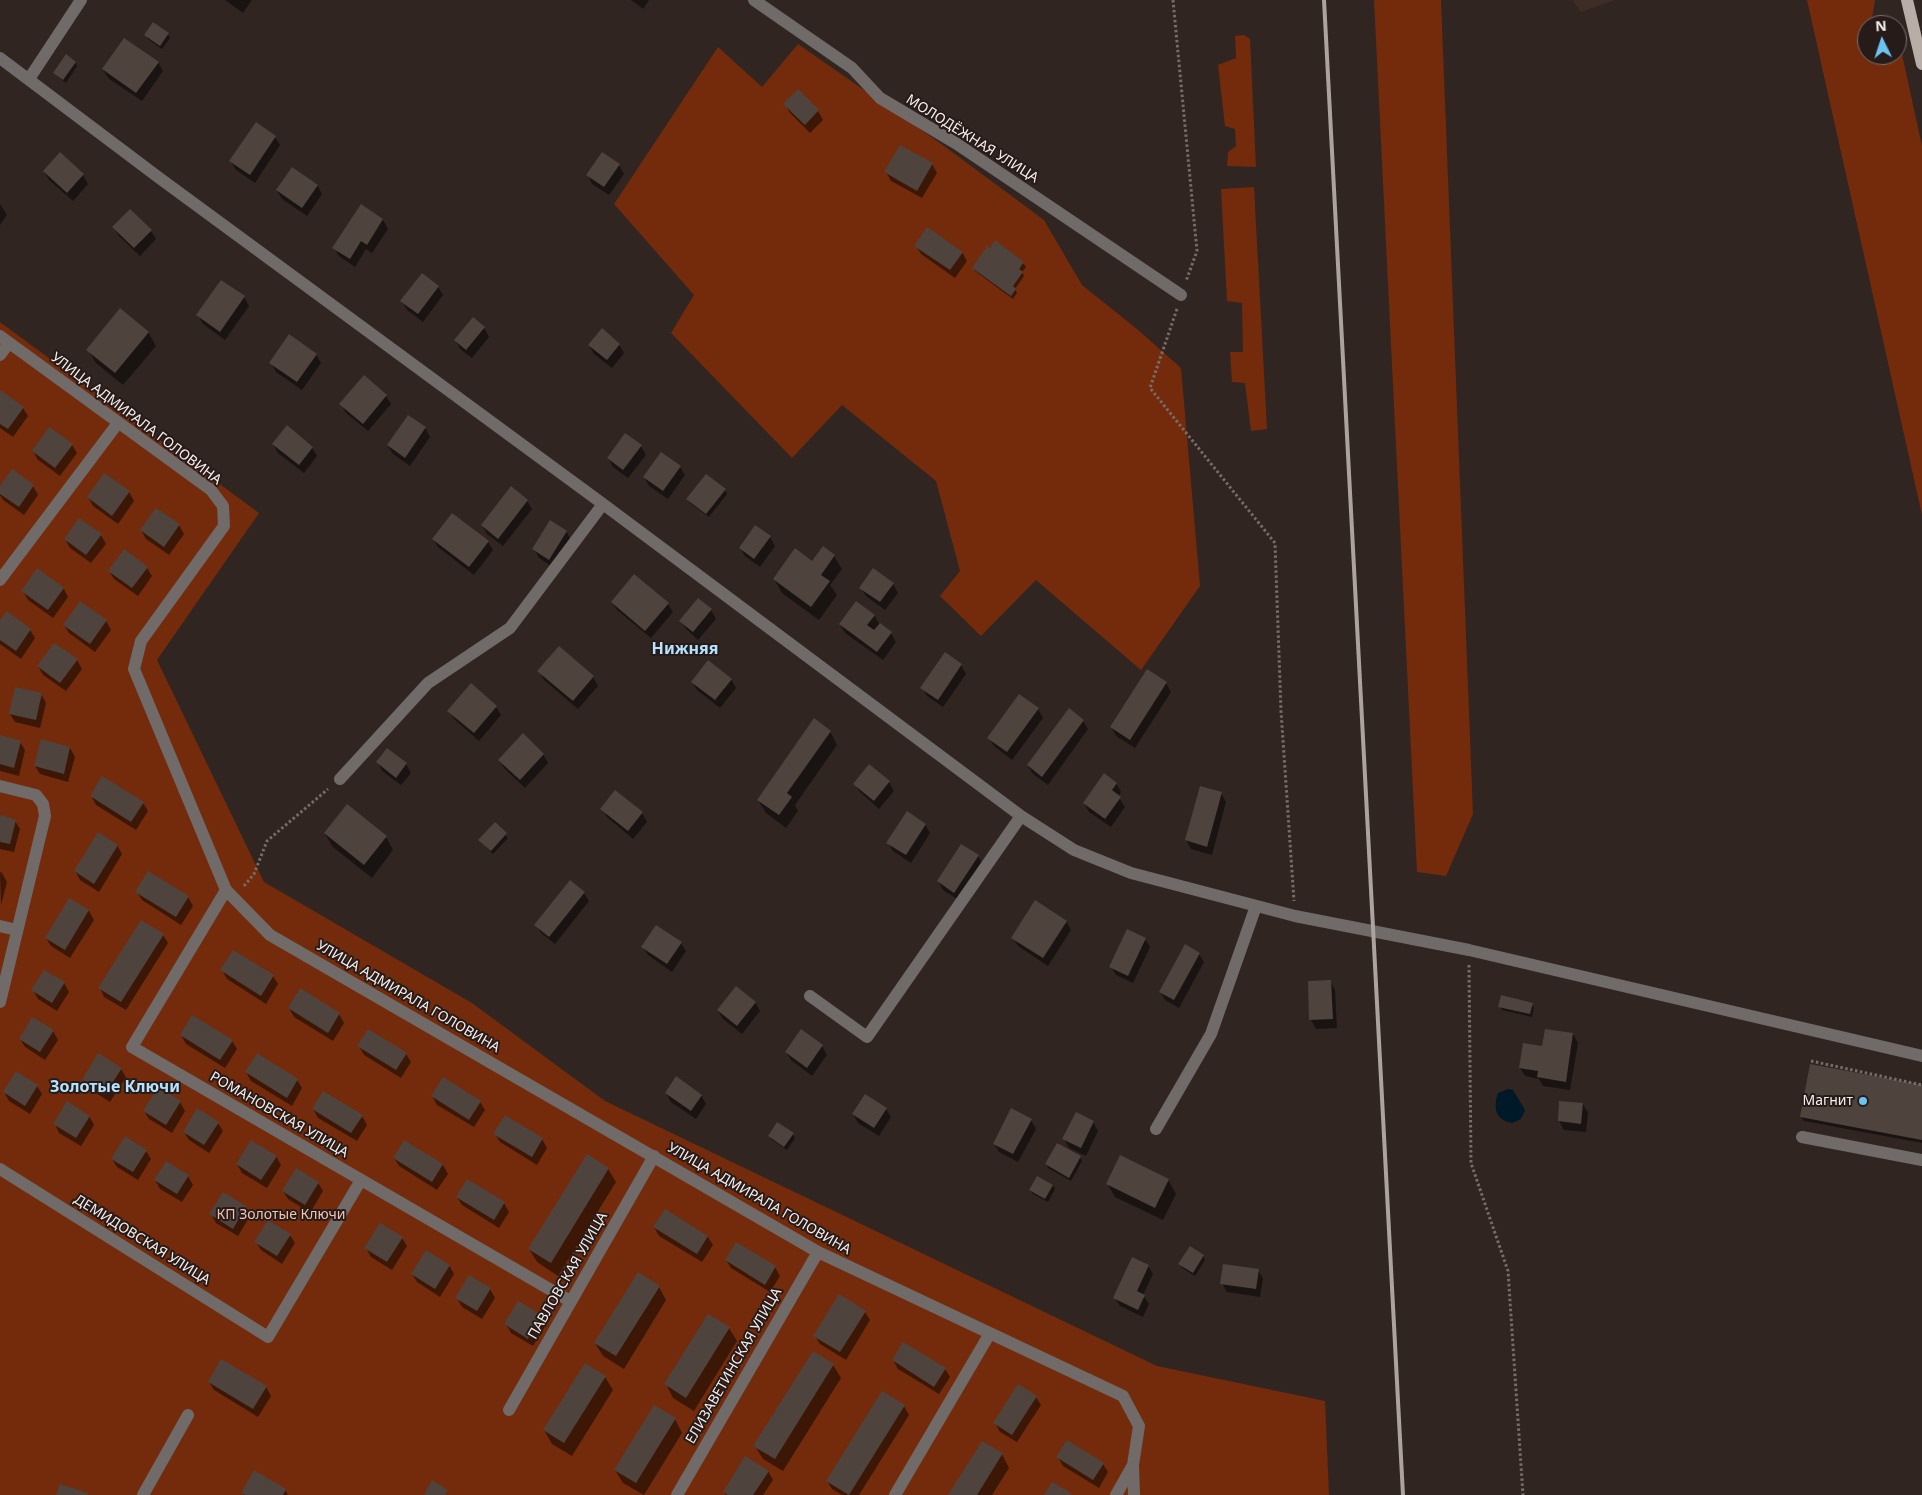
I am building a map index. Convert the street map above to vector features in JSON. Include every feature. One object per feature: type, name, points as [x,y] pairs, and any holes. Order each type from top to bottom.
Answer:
[{"type":"main road","points":[[1908,0],[1922,64]]},
{"type":"street","points":[[28,79],[82,0]]},
{"type":"street","name":"МОЛОДЁЖНАЯ УЛИЦА","points":[[754,0],[852,68],[880,98],[957,144],[1181,295]]},
{"type":"street","points":[[0,58],[1021,816],[1074,850],[1131,873],[1295,916],[1469,950],[1922,1056]]},
{"type":"street","points":[[0,355],[4,340]]},
{"type":"street","name":"УЛИЦА АДМИРАЛА ГОЛОВИНА","points":[[4,340],[211,490],[223,506],[224,526],[142,641],[134,669],[230,894],[270,935],[818,1252],[989,1335],[1123,1396],[1139,1426],[1133,1465],[1134,1495]]},
{"type":"street","points":[[0,580],[118,423]]},
{"type":"street","points":[[340,779],[428,683],[510,628],[603,504]]},
{"type":"street","points":[[0,786],[36,795],[43,804],[46,816],[0,1002]]},
{"type":"street","points":[[810,996],[868,1037],[1021,816]]},
{"type":"street","name":"РОМАНОВСКАЯ УЛИЦА","points":[[230,894],[132,1048],[570,1301]]},
{"type":"street","points":[[1156,1129],[1211,1034],[1256,906]]},
{"type":"street","points":[[0,926],[18,930]]},
{"type":"street","points":[[1802,1137],[1922,1160]]},
{"type":"street","name":"ПАВЛОВСКАЯ УЛИЦА","points":[[509,1410],[654,1156]]},
{"type":"street","name":"ДЕМИДОВСКАЯ УЛИЦА","points":[[0,1169],[268,1337],[361,1180]]},
{"type":"street","name":"ЕЛИЗАВЕТИНСКАЯ УЛИЦА","points":[[677,1495],[818,1252]]},
{"type":"street","points":[[895,1495],[989,1335]]},
{"type":"street","points":[[143,1495],[188,1415]]},
{"type":"street","points":[[1116,1495],[1133,1465]]},
{"type":"path","points":[[1173,0],[1197,251],[1150,388],[1274,543],[1281,710],[1292,878]]},
{"type":"path","points":[[230,894],[254,874],[267,841],[340,779]]},
{"type":"path","points":[[1469,950],[1471,1163],[1508,1271],[1523,1495]]},
{"type":"path","points":[[1811,1061],[1922,1085]]},
{"type":"shaded area","points":[[1572,0],[1615,0],[1581,12]]},
{"type":"green space","points":[[1374,0],[1441,0],[1473,814],[1446,876],[1417,872]]},
{"type":"green space","points":[[1807,0],[1875,0],[1873,15],[1857,15],[1857,65],[1904,65],[1922,146],[1922,515]]},
{"type":"green space","points":[[1244,35],[1250,39],[1256,167],[1227,166],[1228,152],[1236,146],[1235,129],[1225,126],[1218,65],[1236,58],[1235,36]]},
{"type":"green space","points":[[798,44],[940,143],[1044,220],[1082,285],[1137,329],[1181,368],[1200,586],[1141,670],[1036,580],[981,636],[940,596],[960,571],[936,481],[842,405],[792,458],[671,333],[694,295],[614,204],[718,47],[762,87]]},
{"type":"green space","points":[[1254,187],[1267,429],[1251,431],[1245,383],[1232,382],[1230,352],[1243,352],[1242,303],[1227,301],[1221,189]]},
{"type":"green space","name":"КП Золотые Ключи","points":[[0,322],[259,513],[157,660],[264,882],[472,1003],[605,1101],[1157,1366],[1325,1401],[1329,1495],[0,1495]]},
{"type":"water","points":[[1508,1089],[1513,1090],[1525,1110],[1521,1119],[1512,1123],[1502,1119],[1496,1108],[1498,1093]]},
{"type":"building","points":[[153,22],[169,33],[160,46],[144,35]]},
{"type":"building","points":[[124,38],[159,62],[136,93],[102,69]]},
{"type":"building","points":[[66,54],[76,62],[63,80],[53,73]]},
{"type":"building","points":[[798,89],[819,110],[805,125],[783,104]]},
{"type":"building","points":[[256,122],[276,136],[250,175],[229,161]]},
{"type":"building","points":[[900,145],[933,163],[917,191],[884,172]]},
{"type":"building","points":[[60,152],[84,174],[67,193],[43,171]]},
{"type":"building","points":[[602,152],[620,164],[604,187],[586,175]]},
{"type":"building","points":[[292,167],[318,185],[302,208],[276,190]]},
{"type":"building","points":[[361,204],[383,219],[367,245],[361,241],[350,259],[332,248]]},
{"type":"building","points":[[130,209],[152,230],[134,248],[112,227]]},
{"type":"building","points":[[927,227],[963,252],[950,270],[914,246]]},
{"type":"building","points":[[995,240],[1024,262],[1019,269],[1023,272],[1013,286],[1016,289],[1011,296],[972,268],[987,246],[990,248]]},
{"type":"building","points":[[422,273],[439,286],[418,314],[400,301]]},
{"type":"building","points":[[221,280],[245,296],[220,332],[196,315]]},
{"type":"building","points":[[120,308],[149,332],[115,373],[86,350]]},
{"type":"building","points":[[473,317],[485,327],[466,350],[454,340]]},
{"type":"building","points":[[602,328],[620,344],[607,360],[588,345]]},
{"type":"building","points":[[289,334],[317,354],[297,382],[269,363]]},
{"type":"building","points":[[364,375],[387,395],[363,424],[339,404]]},
{"type":"building","points":[[0,390],[24,407],[8,429],[0,424]]},
{"type":"building","points":[[408,415],[426,427],[405,458],[387,445]]},
{"type":"building","points":[[287,425],[313,447],[299,465],[272,444]]},
{"type":"building","points":[[49,427],[73,444],[55,468],[32,451]]},
{"type":"building","points":[[625,433],[642,445],[623,470],[607,458]]},
{"type":"building","points":[[661,452],[681,466],[663,491],[643,477]]},
{"type":"building","points":[[12,469],[34,485],[19,507],[0,494],[0,486]]},
{"type":"building","points":[[104,473],[130,491],[112,516],[87,497]]},
{"type":"building","points":[[706,474],[726,489],[706,514],[686,499]]},
{"type":"building","points":[[511,486],[528,500],[498,539],[481,525]]},
{"type":"building","points":[[156,508],[180,524],[164,547],[140,530]]},
{"type":"building","points":[[452,513],[489,541],[469,567],[432,539]]},
{"type":"building","points":[[79,518],[102,534],[86,555],[64,539]]},
{"type":"building","points":[[550,520],[567,531],[549,560],[532,549]]},
{"type":"building","points":[[755,525],[771,536],[754,559],[739,548]]},
{"type":"building","points":[[823,546],[835,555],[821,575],[830,581],[811,607],[773,579],[795,548],[812,561]]},
{"type":"building","points":[[124,549],[148,567],[132,588],[108,571]]},
{"type":"building","points":[[37,568],[64,588],[48,610],[21,591]]},
{"type":"building","points":[[873,568],[894,583],[880,602],[859,588]]},
{"type":"building","points":[[634,574],[669,603],[645,631],[611,602]]},
{"type":"building","points":[[698,598],[712,609],[693,632],[679,621]]},
{"type":"building","points":[[80,601],[107,620],[90,644],[63,625]]},
{"type":"building","points":[[856,601],[875,615],[867,625],[874,630],[880,623],[892,632],[877,652],[839,624]]},
{"type":"building","points":[[7,611],[31,629],[16,651],[0,640],[0,620]]},
{"type":"building","points":[[54,643],[78,659],[60,683],[37,666]]},
{"type":"building","points":[[559,646],[594,676],[573,701],[537,671]]},
{"type":"building","points":[[945,652],[962,664],[938,700],[920,688]]},
{"type":"building","points":[[708,660],[732,679],[715,700],[691,682]]},
{"type":"building","points":[[1147,669],[1167,682],[1130,740],[1110,727]]},
{"type":"building","points":[[471,683],[497,706],[474,733],[447,711]]},
{"type":"building","points":[[15,687],[42,693],[36,720],[9,714]]},
{"type":"building","points":[[1019,694],[1039,708],[1007,752],[987,738]]},
{"type":"building","points":[[1069,708],[1084,720],[1042,777],[1027,765]]},
{"type":"building","points":[[814,718],[831,731],[787,793],[792,797],[779,815],[757,800]]},
{"type":"building","points":[[523,733],[544,754],[520,780],[498,760]]},
{"type":"building","points":[[0,735],[21,741],[14,768],[0,764]]},
{"type":"building","points":[[41,739],[70,747],[64,774],[34,766]]},
{"type":"building","points":[[387,748],[407,763],[396,778],[376,762]]},
{"type":"building","points":[[869,764],[890,781],[874,801],[853,784]]},
{"type":"building","points":[[1104,773],[1117,783],[1112,790],[1121,797],[1105,819],[1083,803]]},
{"type":"building","points":[[102,776],[144,802],[131,822],[90,796]]},
{"type":"building","points":[[1200,786],[1222,792],[1207,847],[1185,840]]},
{"type":"building","points":[[615,790],[643,812],[628,831],[600,809]]},
{"type":"building","points":[[347,804],[387,836],[364,865],[324,833]]},
{"type":"building","points":[[907,811],[926,824],[906,855],[886,843]]},
{"type":"building","points":[[0,815],[16,820],[10,844],[0,842]]},
{"type":"building","points":[[495,822],[507,833],[491,851],[478,840]]},
{"type":"building","points":[[98,832],[118,845],[94,884],[74,871]]},
{"type":"building","points":[[961,844],[979,855],[954,893],[937,881]]},
{"type":"building","points":[[148,871],[189,896],[176,917],[135,892]]},
{"type":"building","points":[[570,880],[585,892],[549,937],[534,925]]},
{"type":"building","points":[[69,898],[89,910],[65,950],[45,938]]},
{"type":"building","points":[[1035,900],[1067,921],[1043,958],[1011,938]]},
{"type":"building","points":[[141,920],[164,934],[121,1002],[98,988]]},
{"type":"building","points":[[656,925],[682,942],[667,964],[641,947]]},
{"type":"building","points":[[1127,929],[1146,938],[1128,976],[1109,967]]},
{"type":"building","points":[[1185,944],[1200,953],[1174,1000],[1159,992]]},
{"type":"building","points":[[233,950],[274,975],[261,996],[220,970]]},
{"type":"building","points":[[44,970],[65,982],[52,1003],[31,990]]},
{"type":"building","points":[[1331,980],[1333,1019],[1309,1020],[1308,981]]},
{"type":"building","points":[[736,986],[756,1002],[737,1026],[717,1010]]},
{"type":"building","points":[[300,988],[340,1013],[328,1033],[288,1008]]},
{"type":"building","points":[[1501,995],[1533,1003],[1530,1014],[1498,1007]]},
{"type":"building","points":[[192,1015],[233,1040],[220,1060],[180,1035]]},
{"type":"building","points":[[32,1017],[54,1030],[40,1052],[19,1039]]},
{"type":"building","points":[[368,1029],[407,1053],[396,1070],[357,1046]]},
{"type":"building","points":[[801,1029],[823,1045],[807,1068],[785,1052]]},
{"type":"building","points":[[1545,1029],[1573,1033],[1566,1082],[1537,1077],[1538,1071],[1519,1068],[1523,1043],[1542,1046]]},
{"type":"building","points":[[98,1053],[122,1068],[105,1094],[82,1080]]},
{"type":"building","points":[[257,1053],[298,1079],[287,1098],[245,1072]]},
{"type":"building","name":"Магнит","points":[[1810,1064],[1922,1085],[1922,1140],[1800,1117]]},
{"type":"building","points":[[16,1071],[38,1085],[25,1106],[3,1092]]},
{"type":"building","points":[[676,1076],[702,1095],[691,1111],[665,1093]]},
{"type":"building","points":[[443,1077],[481,1101],[469,1120],[431,1096]]},
{"type":"building","points":[[158,1087],[181,1101],[166,1125],[143,1111]]},
{"type":"building","points":[[323,1091],[363,1115],[351,1133],[312,1109]]},
{"type":"building","points":[[865,1094],[887,1108],[874,1128],[852,1114]]},
{"type":"building","points":[[67,1101],[90,1116],[76,1138],[53,1124]]},
{"type":"building","points":[[1559,1101],[1583,1103],[1581,1124],[1558,1121]]},
{"type":"building","points":[[197,1108],[219,1122],[204,1145],[183,1132]]},
{"type":"building","points":[[1011,1108],[1032,1119],[1013,1154],[993,1144]]},
{"type":"building","points":[[1076,1112],[1094,1121],[1081,1148],[1062,1139]]},
{"type":"building","points":[[505,1115],[543,1138],[532,1157],[493,1134]]},
{"type":"building","points":[[777,1122],[794,1133],[784,1147],[768,1136]]},
{"type":"building","points":[[125,1136],[147,1150],[133,1172],[111,1159]]},
{"type":"building","points":[[251,1140],[277,1156],[261,1180],[236,1164]]},
{"type":"building","points":[[404,1140],[443,1164],[432,1182],[393,1158]]},
{"type":"building","points":[[1057,1143],[1081,1156],[1069,1178],[1045,1164]]},
{"type":"building","points":[[587,1154],[609,1168],[551,1263],[528,1249]]},
{"type":"building","points":[[1120,1155],[1169,1179],[1155,1208],[1106,1184]]},
{"type":"building","points":[[166,1161],[189,1175],[177,1194],[154,1180]]},
{"type":"building","points":[[296,1168],[319,1182],[305,1205],[282,1191]]},
{"type":"building","points":[[1037,1176],[1053,1185],[1045,1199],[1029,1190]]},
{"type":"building","points":[[467,1179],[505,1202],[494,1220],[456,1197]]},
{"type":"building","points":[[223,1192],[246,1206],[233,1229],[209,1214]]},
{"type":"building","points":[[665,1209],[708,1236],[697,1254],[653,1227]]},
{"type":"building","points":[[268,1220],[291,1234],[277,1256],[254,1242]]},
{"type":"building","points":[[380,1223],[403,1237],[387,1262],[364,1248]]},
{"type":"building","points":[[736,1242],[776,1266],[765,1285],[725,1260]]},
{"type":"building","points":[[1190,1246],[1204,1255],[1193,1273],[1178,1264]]},
{"type":"building","points":[[426,1250],[450,1265],[435,1289],[411,1274]]},
{"type":"building","points":[[1132,1257],[1149,1265],[1137,1291],[1145,1295],[1138,1310],[1113,1298]]},
{"type":"building","points":[[1223,1264],[1259,1269],[1256,1289],[1220,1284]]},
{"type":"building","points":[[638,1272],[660,1286],[616,1356],[594,1343]]},
{"type":"building","points":[[469,1275],[491,1288],[477,1311],[455,1298]]},
{"type":"building","points":[[839,1294],[866,1311],[840,1352],[813,1336]]},
{"type":"building","points":[[518,1301],[542,1315],[528,1339],[504,1324]]},
{"type":"building","points":[[708,1314],[730,1327],[686,1398],[664,1384]]},
{"type":"building","points":[[903,1342],[946,1368],[934,1387],[892,1360]]},
{"type":"building","points":[[813,1351],[834,1364],[775,1459],[753,1446]]},
{"type":"building","points":[[221,1359],[267,1386],[253,1409],[208,1382]]},
{"type":"building","points":[[585,1363],[606,1376],[564,1443],[543,1430]]},
{"type":"building","points":[[1018,1384],[1037,1396],[1012,1435],[993,1423]]},
{"type":"building","points":[[882,1391],[905,1405],[849,1495],[826,1481]]},
{"type":"building","points":[[654,1405],[676,1418],[636,1483],[614,1470]]},
{"type":"building","points":[[1067,1440],[1104,1463],[1093,1480],[1056,1457]]},
{"type":"building","points":[[982,1441],[1003,1453],[977,1495],[948,1495]]},
{"type":"building","points":[[745,1456],[769,1471],[753,1495],[728,1495],[723,1492]]},
{"type":"building","points":[[254,1470],[286,1489],[283,1495],[245,1495],[241,1493]]},
{"type":"building","points":[[432,1480],[448,1490],[445,1495],[424,1495]]},
{"type":"building","points":[[1052,1482],[1071,1493],[1070,1495],[1044,1495]]},
{"type":"building","points":[[60,1484],[88,1493],[87,1495],[56,1495]]},
{"type":"railway","points":[[1324,0],[1403,1495]]},
{"type":"place","name":"Магнит","points":[[1863,1101]]},
{"type":"district","name":"Нижняя","points":[[685,649]]},
{"type":"district","name":"Золотые Ключи","points":[[115,1087]]}]
